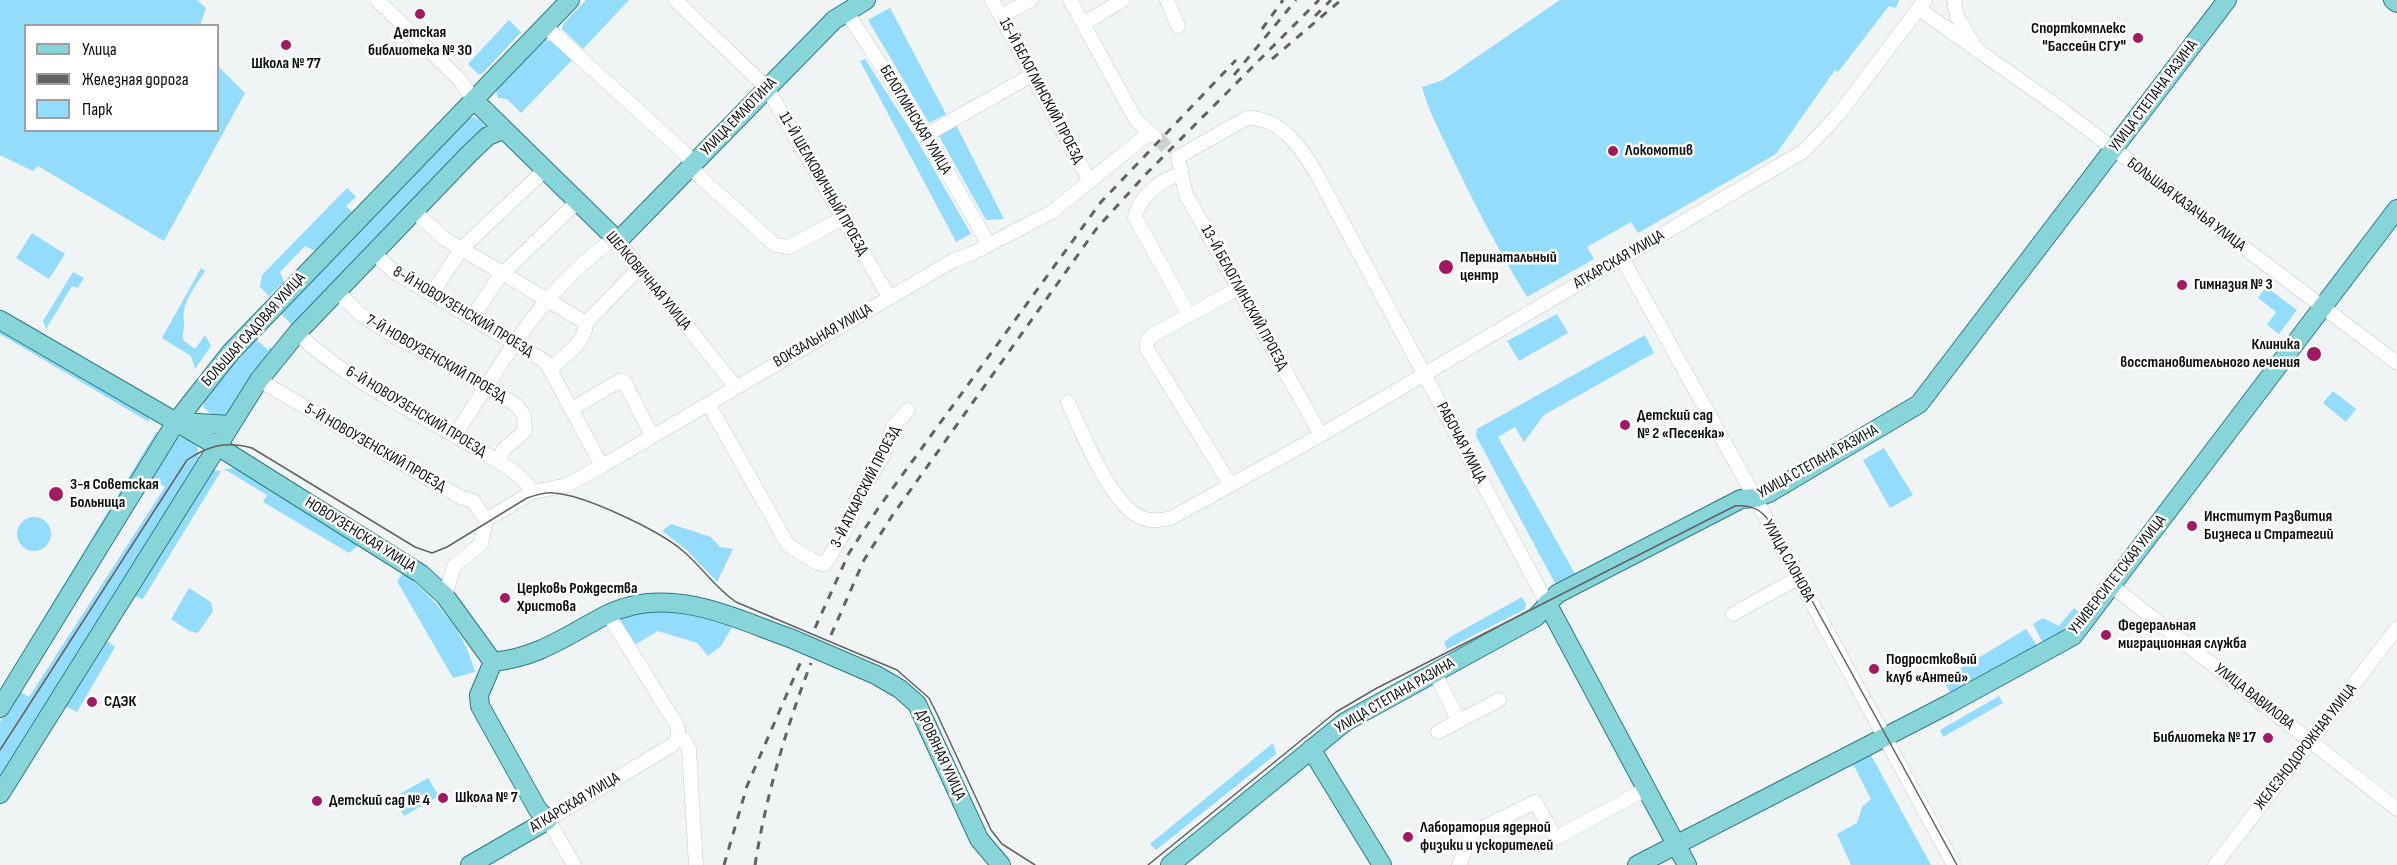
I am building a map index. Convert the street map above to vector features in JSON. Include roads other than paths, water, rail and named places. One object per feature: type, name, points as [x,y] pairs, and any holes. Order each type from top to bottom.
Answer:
[{"type":"main road","name":"БОЛЬШАЯ САДОВАЯ УЛИЦА","points":[[0,708],[177,422],[255,325],[570,0]]},
{"type":"main road","name":"УЛИЦА ЕМЛЮТИНА","points":[[617,240],[834,20],[842,6],[866,0]]},
{"type":"main road","name":"УЛИЦА СТЕПАНА РАЗИНА","points":[[1170,865],[1345,722],[1536,617],[1557,594],[1705,516],[1741,499],[1755,498],[1769,493],[1918,404],[2228,0]]},
{"type":"main road","points":[[2393,0],[2397,3]]},
{"type":"main road","name":"ШЕЛКОВИЧНАЯ УЛИЦА","points":[[474,100],[617,240]]},
{"type":"main road","name":"БОЛЬШАЯ САДОВАЯ УЛИЦА","points":[[0,794],[259,380],[297,333],[414,211],[488,136],[503,130]]},
{"type":"main road","name":"УНИВЕРСИТЕТСКАЯ УЛИЦА","points":[[1637,865],[1884,738],[2073,636],[2397,209]]},
{"type":"main road","name":"НОВОУЗЕНСКАЯ УЛИЦА","points":[[0,320],[219,447],[400,559],[445,596],[494,662]]},
{"type":"main road","points":[[177,422],[231,425]]},
{"type":"main road","name":"ДРОВЯНАЯ УЛИЦА","points":[[494,662],[519,659],[542,651],[608,614],[633,605],[671,602],[727,615],[790,638],[876,675],[895,685],[916,704],[979,839],[1001,865]]},
{"type":"main road","name":"РАБОЧАЯ УЛИЦА","points":[[1547,603],[1687,865]]},
{"type":"main road","points":[[494,662],[479,696],[480,706],[538,810],[548,820]]},
{"type":"main road","points":[[1311,749],[1382,865]]},
{"type":"main road","name":"АТКАРСКАЯ УЛИЦА","points":[[470,865],[548,820]]},
{"type":"street","points":[[377,0],[459,79],[474,100]]},
{"type":"street","name":"11-Й ШЕЛКОВИЧНЫЙ ПРОЕЗД","points":[[675,0],[767,88],[889,297]]},
{"type":"street","name":"15-Й БЕЛОГЛИНСКИЙ ПРОЕЗД","points":[[992,0],[1090,182]]},
{"type":"street","points":[[1001,16],[1031,0]]},
{"type":"street","points":[[1070,0],[1083,24],[1123,0]]},
{"type":"street","points":[[1167,0],[1178,26]]},
{"type":"street","name":"БОЛЬШАЯ КАЗАЧЬЯ УЛИЦА","points":[[1954,0],[1957,16],[1975,47]]},
{"type":"street","name":"БОЛЬШАЯ КАЗАЧЬЯ УЛИЦА","points":[[1922,4],[1975,47],[2397,363]]},
{"type":"street","name":"АТКАРСКАЯ УЛИЦА","points":[[1068,402],[1120,503],[1136,516],[1153,521],[1171,518],[1425,375],[1804,151],[1838,115],[1922,4]]},
{"type":"street","name":"БЕЛОГЛИНСКАЯ УЛИЦА","points":[[842,6],[926,135],[988,243]]},
{"type":"street","name":"ВОКЗАЛЬНАЯ УЛИЦА","points":[[486,520],[533,492],[567,485],[602,466],[954,260],[969,255],[988,243],[1052,212],[1153,135],[1136,120],[1083,24]]},
{"type":"street","points":[[545,26],[686,154],[707,183],[775,245],[782,248],[789,247],[843,218]]},
{"type":"street","points":[[926,135],[1032,75]]},
{"type":"street","name":"РАБОЧАЯ УЛИЦА","points":[[1175,155],[1247,118],[1260,118],[1295,141],[1315,171],[1547,603]]},
{"type":"street","name":"13-Й БЕЛОГЛИНСКИЙ ПРОЕЗД","points":[[1175,155],[1186,195],[1321,435]]},
{"type":"street","points":[[432,293],[462,248],[545,170]]},
{"type":"street","points":[[1180,175],[1170,176],[1142,200],[1135,217],[1189,315]]},
{"type":"street","points":[[473,316],[504,272],[578,202]]},
{"type":"street","points":[[414,211],[445,238],[586,323]]},
{"type":"street","name":"ШЕЛКОВИЧНАЯ УЛИЦА","points":[[617,240],[736,387]]},
{"type":"street","name":"УЛИЦА ЕМЛЮТИНА","points":[[454,435],[486,389],[514,341],[546,300],[573,273],[617,240]]},
{"type":"street","name":"8-Й НОВОУЗЕНСКИЙ ПРОЕЗД","points":[[374,253],[394,272],[473,316],[514,341],[531,355],[546,362],[573,408],[602,466]]},
{"type":"street","name":"УЛИЦА СЛОНОВА","points":[[1622,258],[1954,865]]},
{"type":"street","points":[[551,368],[578,342],[586,330],[586,323],[639,267]]},
{"type":"street","points":[[1230,484],[1147,349],[1147,342],[1189,315],[1239,288]]},
{"type":"street","name":"7-Й НОВОУЗЕНСКИЙ ПРОЕЗД","points":[[338,291],[360,314],[518,406],[524,416],[525,430],[504,449],[498,461]]},
{"type":"street","name":"6-Й НОВОУЗЕНСКИЙ ПРОЕЗД","points":[[297,333],[343,369],[498,461],[533,492]]},
{"type":"street","name":"5-Й НОВОУЗЕНСКИЙ ПРОЕЗД","points":[[259,380],[375,449],[473,501],[486,520]]},
{"type":"street","points":[[573,408],[621,380],[624,381],[652,436]]},
{"type":"street","name":"3-Й АТКАРСКИЙ ПРОЕЗД","points":[[709,405],[788,545],[817,563],[825,564],[849,525],[857,499],[883,456],[893,427],[908,410]]},
{"type":"street","points":[[445,596],[454,566],[481,544],[486,520]]},
{"type":"street","points":[[1732,614],[1798,578]]},
{"type":"street","name":"УЛИЦА ВАВИЛОВА","points":[[2112,586],[2397,809]]},
{"type":"street","points":[[608,614],[678,727],[678,738],[685,741],[689,749],[696,865]]},
{"type":"street","name":"ЖЕЛЕЗНОДОРОЖНАЯ УЛИЦА","points":[[2215,865],[2397,628]]},
{"type":"street","points":[[1435,673],[1459,721]]},
{"type":"street","points":[[1438,732],[1499,700]]},
{"type":"street","name":"АТКАРСКАЯ УЛИЦА","points":[[548,820],[672,745],[678,738]]},
{"type":"street","points":[[1460,865],[1472,833],[1535,802],[1556,838],[1646,789]]},
{"type":"street","points":[[548,820],[574,865]]},
{"type":"tunnel","points":[[1157,137],[1171,152]]},
{"type":"tram line","points":[[0,750],[187,460],[211,448],[234,445],[252,448],[415,547],[432,553],[447,547],[527,498],[544,493],[568,495],[584,500],[640,524],[683,551],[736,602],[897,670],[929,698],[991,830],[1002,844],[1035,865]]},
{"type":"tram line","points":[[1148,865],[1336,712],[1377,688],[1735,506],[1748,506],[1766,517],[1957,865]]},
{"type":"railway","points":[[1262,29],[1283,0]]},
{"type":"railway","points":[[1234,75],[1296,0]]},
{"type":"railway","points":[[831,635],[864,560],[892,516],[1097,228],[1147,173],[1319,0]]},
{"type":"railway","points":[[1315,16],[1331,0]]},
{"type":"railway","points":[[1272,59],[1341,0]]},
{"type":"railway","points":[[815,628],[849,553],[879,507],[1101,202],[1236,60]]},
{"type":"railway","points":[[724,865],[747,786],[802,659]]},
{"type":"railway","points":[[755,865],[778,762],[811,663]]},
{"type":"place","name":"Детская библиотека № 30","points":[[420,14]]},
{"type":"place","name":"Спорткомплекс \"Бассейн СГУ\"","points":[[2138,38]]},
{"type":"place","name":"Школа № 77","points":[[286,45]]},
{"type":"place","name":"Локомотив","points":[[1613,151]]},
{"type":"place","name":"Перинатальный центр","points":[[1446,267]]},
{"type":"place","name":"Гимназия № 3","points":[[2182,285]]},
{"type":"place","name":"Клиника восстановительного лечения","points":[[2314,354]]},
{"type":"place","name":"Детский сад № 2 «Песенка»","points":[[1625,425]]},
{"type":"place","name":"3-я Советская Больница","points":[[56,494]]},
{"type":"place","name":"Институт Развития Бизнеса и Стратегий","points":[[2192,526]]},
{"type":"place","name":"Церковь Рождества Христова","points":[[505,598]]},
{"type":"place","name":"Федеральная миграционная служба","points":[[2106,635]]},
{"type":"place","name":"Подростковый клуб «Антей»","points":[[1874,669]]},
{"type":"place","name":"СДЭК","points":[[92,702]]},
{"type":"place","name":"Библиотека № 17","points":[[2268,738]]},
{"type":"place","name":"Школа № 7","points":[[443,798]]},
{"type":"place","name":"Детский сад № 4","points":[[317,801]]},
{"type":"place","name":"Лаборатория ядерной физики и ускорителей","points":[[1408,837]]}]
